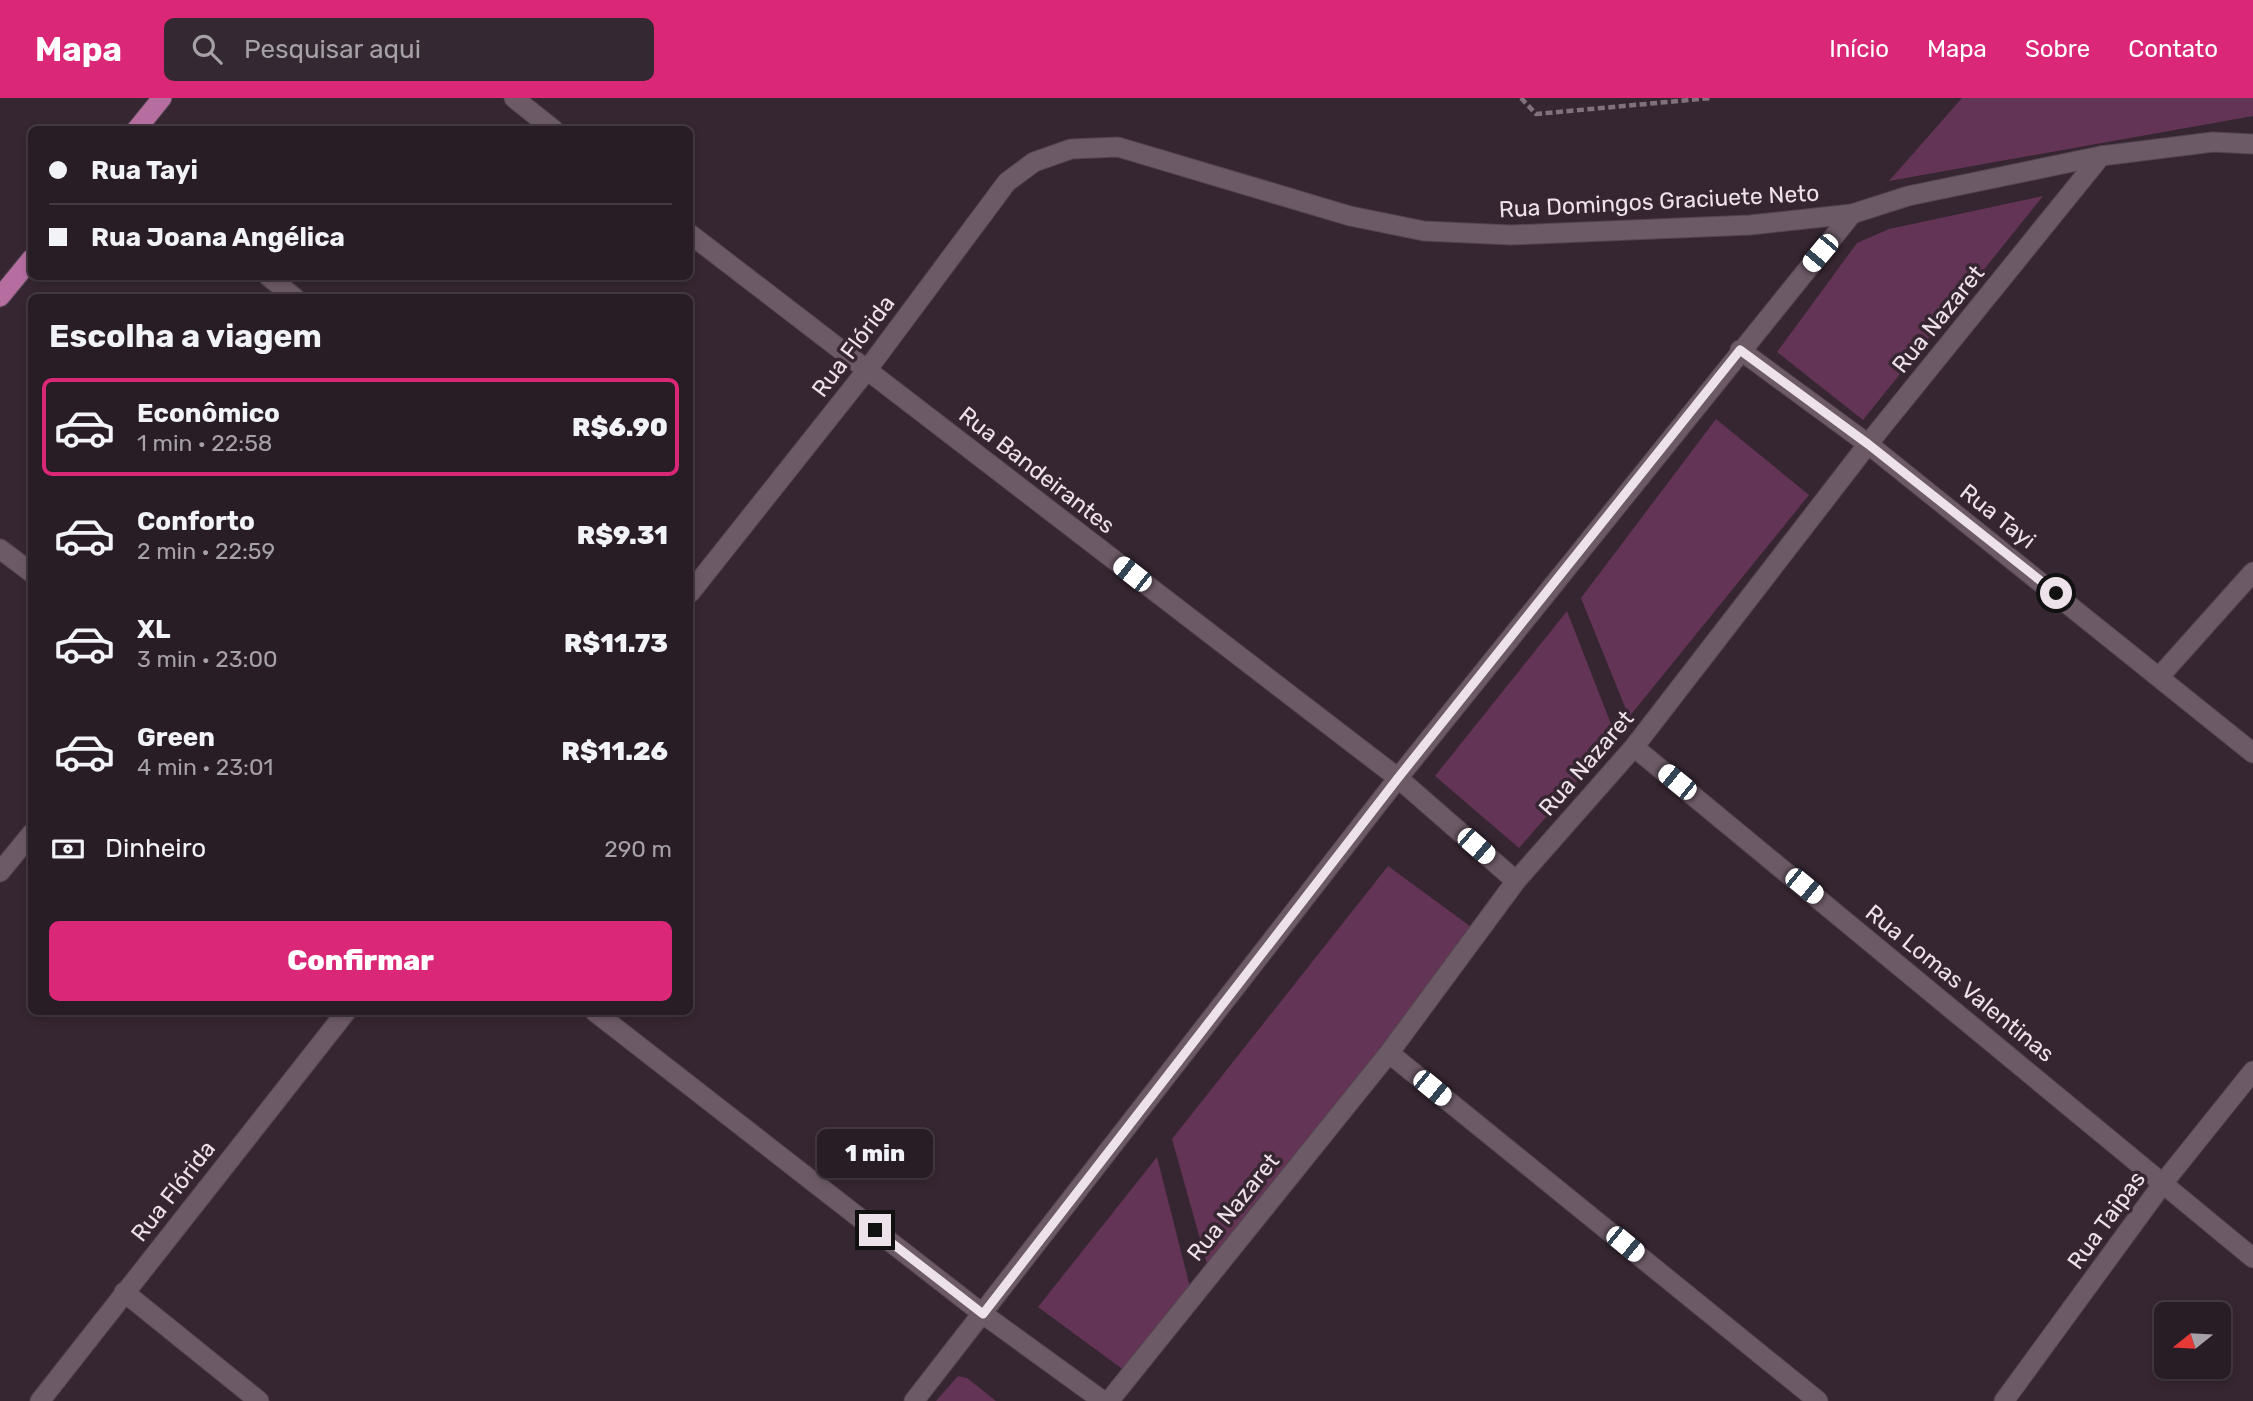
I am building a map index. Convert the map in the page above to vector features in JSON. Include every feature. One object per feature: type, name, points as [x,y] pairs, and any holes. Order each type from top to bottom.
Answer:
[{"type":"main road","points":[[139,126],[162,98]]},
{"type":"main road","points":[[0,297],[28,263]]},
{"type":"street","points":[[514,98],[550,126]]},
{"type":"street","name":"Rua Domingos Graciuete Neto","points":[[1071,149],[1118,147],[1350,216],[1424,232],[1511,235],[1750,225],[1852,214],[1908,196],[2101,156],[2213,142],[2253,144]]},
{"type":"street","name":"Rua Flórida","points":[[693,589],[867,370],[1007,182],[1034,162],[1071,149]]},
{"type":"street","name":"Rua Nazaret","points":[[1109,1401],[1389,1053],[1516,881],[1634,747],[1868,444],[2101,156]]},
{"type":"street","points":[[914,1401],[1398,778],[1852,214]]},
{"type":"street","name":"Rua Bandeirantes","points":[[693,236],[1398,778],[1516,881]]},
{"type":"street","points":[[273,280],[290,294]]},
{"type":"street","name":"Rua Tayi","points":[[1740,350],[1868,444],[2161,676],[2253,753]]},
{"type":"street","points":[[0,549],[28,570]]},
{"type":"street","points":[[2161,676],[2253,572]]},
{"type":"street","name":"Rua Lomas Valentinas","points":[[1634,747],[2253,1258]]},
{"type":"street","points":[[0,872],[28,838]]},
{"type":"street","name":"Rua Flórida","points":[[40,1401],[344,1015]]},
{"type":"street","points":[[599,1015],[983,1314],[1103,1401]]},
{"type":"street","points":[[1389,1053],[1818,1401]]},
{"type":"street","name":"Rua Taipas","points":[[2004,1401],[2164,1182],[2253,1071]]},
{"type":"street","points":[[124,1292],[259,1401]]},
{"type":"path","points":[[1521,98],[1536,114],[1711,98]]},
{"type":"shaded area","points":[[1962,98],[2253,98],[2253,116],[1889,181]]},
{"type":"shaded area","points":[[2043,196],[1863,420],[1777,352],[1857,243],[1889,229]]},
{"type":"shaded area","points":[[1716,419],[1809,495],[1629,717],[1581,598]]},
{"type":"shaded area","points":[[1567,611],[1616,737],[1519,848],[1435,776]]},
{"type":"shaded area","points":[[1388,866],[1478,932],[1209,1271],[1172,1139]]},
{"type":"shaded area","points":[[1157,1157],[1191,1291],[1129,1374],[1038,1307]]},
{"type":"shaded area","points":[[958,1376],[967,1378],[996,1401],[936,1401]]},
{"type":"route","points":[[875,1230],[983,1314],[1398,778],[1740,350],[1868,444],[2056,593]]}]
